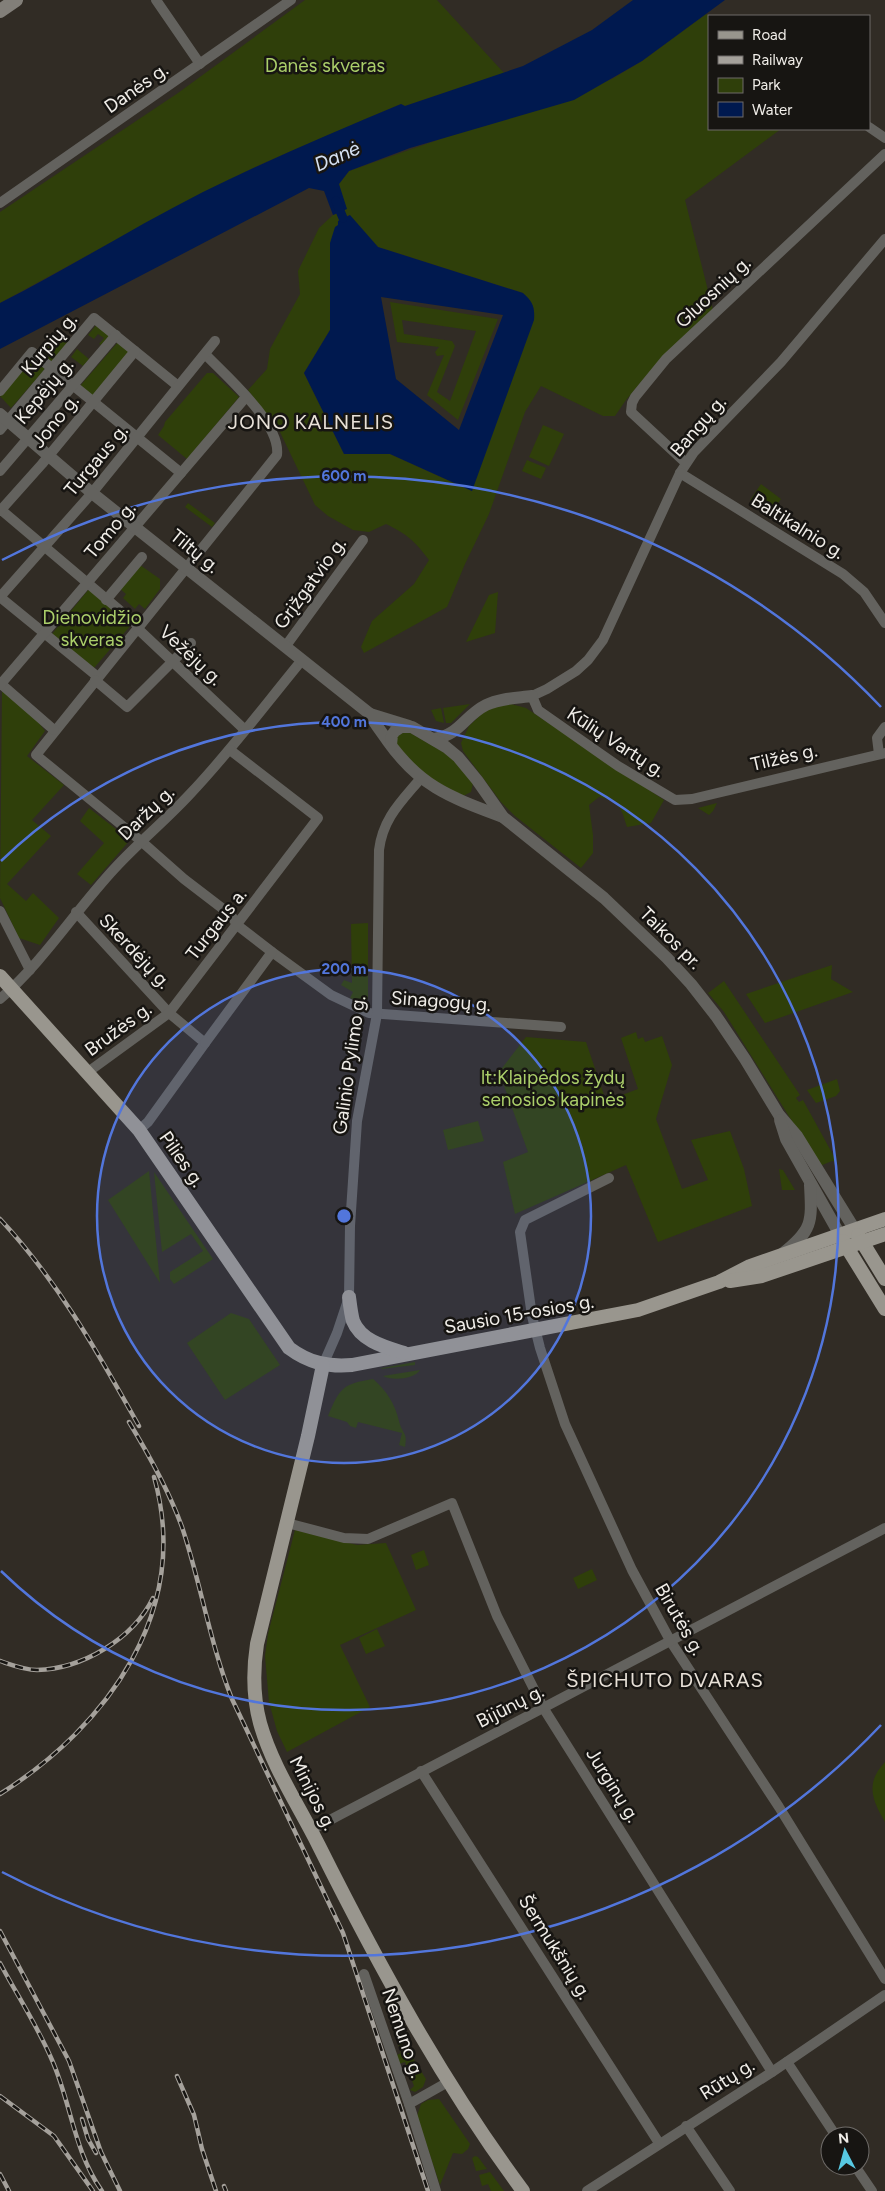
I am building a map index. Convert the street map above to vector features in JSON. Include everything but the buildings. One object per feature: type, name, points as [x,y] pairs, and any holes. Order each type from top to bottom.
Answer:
[{"type":"main road","points":[[0,11],[16,0]]},
{"type":"main road","name":"Pilies g.","points":[[0,976],[139,1130],[279,1335],[298,1354],[323,1365]]},
{"type":"main road","name":"Sausio 15-osios g.","points":[[859,1236],[885,1219]]},
{"type":"main road","name":"Sausio 15-osios g.","points":[[323,1365],[352,1365],[638,1310],[719,1282],[750,1266],[778,1256],[859,1236],[885,1234]]},
{"type":"main road","name":"Taikos pr.","points":[[859,1236],[885,1279]]},
{"type":"main road","name":"Sausio 15-osios g.","points":[[719,1282],[762,1276],[843,1241]]},
{"type":"main road","name":"Taikos pr.","points":[[843,1241],[885,1309]]},
{"type":"main road","points":[[349,1297],[353,1320],[358,1330],[374,1342],[405,1354]]},
{"type":"main road","name":"Minijos g.","points":[[323,1365],[288,1523],[257,1644],[255,1692],[264,1735],[390,1984],[448,2082],[524,2191]]},
{"type":"street","points":[[156,0],[200,64]]},
{"type":"street","name":"Danės g.","points":[[0,203],[291,0]]},
{"type":"street","points":[[870,128],[885,138]]},
{"type":"street","name":"Gluosnių g.","points":[[686,463],[631,412],[635,396],[666,359],[885,154]]},
{"type":"street","name":"Bangų g.","points":[[532,696],[576,671],[588,660],[599,645],[686,463],[706,438],[781,362],[885,239]]},
{"type":"street","name":"Kurpių g.","points":[[3,422],[94,318],[178,386]]},
{"type":"street","name":"Kepėjų g.","points":[[0,471],[116,335]]},
{"type":"street","name":"Turgaus g.","points":[[0,597],[92,493],[215,341]]},
{"type":"street","name":"Jono g.","points":[[0,510],[49,456],[135,351]]},
{"type":"street","points":[[0,391],[32,352],[181,473]]},
{"type":"street","points":[[142,841],[36,755],[54,730],[277,455],[276,437],[246,397],[204,354]]},
{"type":"street","name":"Tomo g.","points":[[0,684],[136,528],[246,397]]},
{"type":"street","name":"Tiltų g.","points":[[3,422],[28,438],[92,493],[370,714],[409,768],[421,778]]},
{"type":"street","name":"Baltikalnio g.","points":[[680,473],[843,574],[864,592],[885,623]]},
{"type":"street","name":"Vežėjų g.","points":[[0,510],[136,624],[245,730]]},
{"type":"street","name":"Grįžgatvio g.","points":[[285,647],[363,540]]},
{"type":"street","points":[[106,600],[142,558]]},
{"type":"street","points":[[0,597],[44,633],[127,707],[191,643]]},
{"type":"street","name":"Daržų g.","points":[[0,999],[44,955],[76,912],[230,750],[302,660]]},
{"type":"street","points":[[0,684],[54,730]]},
{"type":"street","points":[[434,738],[452,733],[474,712],[486,705],[498,701],[532,696]]},
{"type":"street","name":"Kūlių Vartų g.","points":[[532,696],[538,710],[618,766],[675,800],[692,799]]},
{"type":"street","name":"Tiltų g.","points":[[370,714],[412,727],[434,738],[458,756]]},
{"type":"street","points":[[458,756],[458,737],[464,723]]},
{"type":"street","points":[[391,745],[392,735],[395,731],[401,727],[412,727]]},
{"type":"street","points":[[882,754],[877,738],[885,727]]},
{"type":"street","name":"Turgaus a.","points":[[169,1014],[318,818],[230,750]]},
{"type":"street","name":"Tilžės g.","points":[[692,799],[882,754]]},
{"type":"street","name":"Taikos pr.","points":[[458,756],[503,817],[604,898],[634,925],[691,984],[716,1016],[745,1059],[778,1115],[797,1136],[859,1236]]},
{"type":"street","name":"Taikos pr.","points":[[421,778],[438,791],[503,817]]},
{"type":"street","name":"Galinio Pylimo g.","points":[[323,1365],[337,1334],[349,1297],[350,1226],[356,1126],[377,1014],[379,850],[381,836],[385,824],[421,778]]},
{"type":"street","points":[[461,800],[476,795],[477,780]]},
{"type":"street","name":"Sinagogų g.","points":[[142,841],[184,879],[231,915],[237,925],[331,995],[362,1011],[377,1014],[561,1027]]},
{"type":"street","points":[[0,911],[30,970]]},
{"type":"street","name":"Skerdėjų g.","points":[[76,912],[169,1014]]},
{"type":"street","points":[[139,1130],[148,1122],[272,952]]},
{"type":"street","points":[[169,1014],[205,1043]]},
{"type":"street","name":"Bružės g.","points":[[88,1072],[169,1014]]},
{"type":"street","name":"Taikos pr.","points":[[778,1115],[786,1139],[843,1241]]},
{"type":"street","name":"Birutės g.","points":[[608,1178],[525,1220],[520,1232],[535,1330],[565,1424],[632,1570],[670,1642],[779,1807],[885,1980]]},
{"type":"street","points":[[778,1256],[794,1244],[808,1226],[811,1218],[810,1183]]},
{"type":"street","name":"Jurginų g.","points":[[288,1523],[344,1538],[368,1538],[452,1503],[497,1616],[544,1708],[772,2072]]},
{"type":"street","name":"Bijūnų g.","points":[[311,1830],[885,1528]]},
{"type":"street","name":"Šermukšnių g.","points":[[421,1772],[659,2143]]},
{"type":"street","name":"Nemuno g.","points":[[364,1974],[409,2104],[436,2191]]},
{"type":"street","name":"Rūtų g.","points":[[587,2191],[772,2072],[885,1995]]},
{"type":"street","points":[[787,2062],[829,2126]]},
{"type":"street","name":"Nemuno g.","points":[[409,2104],[448,2082]]},
{"type":"street","points":[[686,2126],[730,2191]]},
{"type":"street","points":[[862,2176],[872,2191]]},
{"type":"green space","name":"Danės skveras","points":[[305,0],[437,0],[504,73],[405,106],[401,104],[264,163],[202,193],[0,303],[0,212],[178,93]]},
{"type":"green space","points":[[706,14],[708,15],[708,130],[780,130],[685,200],[713,310],[662,357],[615,416],[603,416],[541,386],[525,412],[489,514],[447,607],[364,653],[361,647],[372,621],[414,584],[429,560],[410,539],[386,524],[369,532],[353,530],[328,516],[315,505],[280,432],[248,390],[267,369],[270,349],[300,294],[298,271],[319,228],[333,215],[341,212],[339,184],[349,171],[612,79],[642,61]],"holes":[[[349,215],[378,247],[523,293],[472,491],[390,454],[344,454],[304,373],[330,330],[338,221]]]},
{"type":"green space","points":[[390,302],[498,319],[458,420],[427,395],[444,355],[437,356],[435,352],[439,347],[397,342]],"holes":[[[402,320],[476,331],[450,401],[437,392],[455,346],[452,341],[404,334]]]},
{"type":"green space","points":[[97,324],[110,335],[101,345],[99,344],[104,338],[98,334],[94,339],[88,335]]},
{"type":"green space","points":[[63,335],[70,340],[51,363],[38,352],[46,344],[52,346]]},
{"type":"green space","points":[[118,342],[130,352],[93,397],[80,386]]},
{"type":"green space","points":[[77,349],[89,359],[83,366],[71,357]]},
{"type":"green space","points":[[33,358],[45,369],[11,408],[0,396]]},
{"type":"green space","points":[[207,373],[213,373],[239,397],[187,459],[158,435],[165,422]]},
{"type":"green space","points":[[543,425],[564,434],[549,466],[529,457]]},
{"type":"green space","points":[[527,460],[546,468],[541,479],[522,471]]},
{"type":"green space","points":[[761,484],[781,499],[770,515],[750,500]]},
{"type":"green space","points":[[188,503],[215,523],[212,527],[185,507]]},
{"type":"green space","points":[[140,565],[160,579],[160,589],[145,609],[139,604],[135,609],[123,598],[126,594],[119,588]]},
{"type":"green space","name":"Dienovidžio skveras","points":[[89,589],[131,625],[94,668],[52,634]]},
{"type":"green space","points":[[498,592],[495,633],[466,642],[489,595]]},
{"type":"green space","points":[[2,690],[35,718],[45,731],[27,756],[64,785],[32,820],[51,836],[7,884],[26,901],[33,893],[59,918],[40,945],[19,938],[0,898]]},
{"type":"green space","points":[[470,704],[451,723],[446,723],[443,708]]},
{"type":"green space","points":[[511,704],[526,708],[664,800],[651,823],[627,827],[619,806],[616,803],[599,797],[589,805],[593,853],[581,868],[515,816],[501,802],[463,751],[461,743],[469,726],[488,708]]},
{"type":"green space","points":[[441,708],[444,723],[436,721],[431,710]]},
{"type":"green space","points":[[407,731],[450,756],[473,783],[471,792],[463,796],[425,776],[395,743],[395,737]]},
{"type":"green space","points":[[717,803],[709,815],[698,808]]},
{"type":"green space","points":[[89,808],[130,840],[91,885],[77,874],[104,843],[80,821]]},
{"type":"green space","points":[[368,923],[368,999],[362,1002],[350,998],[353,992],[341,985],[344,980],[352,983],[351,924]]},
{"type":"green space","points":[[832,965],[831,979],[853,992],[765,1023],[746,994]]},
{"type":"green space","points":[[724,981],[800,1095],[796,1098],[799,1102],[803,1100],[837,1162],[832,1161],[820,1166],[724,1012],[708,993]]},
{"type":"green space","name":"lt:Klaipėdos žydų senosios kapinės","points":[[636,1032],[638,1039],[643,1037],[645,1042],[662,1036],[672,1065],[656,1119],[682,1189],[708,1180],[691,1140],[730,1131],[744,1169],[752,1206],[658,1242],[626,1165],[515,1214],[503,1162],[528,1152],[499,1072],[526,1037],[586,1042],[606,1101],[638,1089],[621,1038]]},
{"type":"green space","points":[[837,1079],[840,1091],[836,1096],[816,1103],[807,1090]]},
{"type":"green space","points":[[478,1121],[484,1141],[448,1150],[443,1130]]},
{"type":"green space","points":[[779,1169],[783,1170],[795,1190],[782,1190]]},
{"type":"green space","points":[[149,1171],[160,1283],[108,1200]]},
{"type":"green space","points":[[154,1172],[213,1259],[174,1284],[170,1279],[170,1272],[203,1251],[191,1234],[162,1252]]},
{"type":"green space","points":[[231,1313],[249,1319],[280,1365],[225,1400],[187,1343]]},
{"type":"green space","points":[[415,1362],[415,1365],[381,1369],[382,1368]]},
{"type":"green space","points":[[420,1370],[413,1375],[403,1378],[387,1378],[383,1376]]},
{"type":"green space","points":[[373,1379],[393,1403],[405,1436],[405,1447],[399,1445],[402,1433],[358,1422],[356,1428],[350,1426],[347,1422],[328,1416],[339,1393],[343,1389],[355,1383]]},
{"type":"green space","points":[[295,1530],[357,1545],[386,1543],[416,1610],[340,1645],[370,1707],[287,1752],[277,1731],[269,1702],[265,1656],[268,1634]]},
{"type":"green space","points":[[424,1550],[429,1565],[416,1570],[411,1555]]},
{"type":"green space","points":[[592,1569],[597,1580],[578,1589],[573,1578]]},
{"type":"green space","points":[[377,1629],[385,1646],[366,1654],[359,1638]]},
{"type":"green space","points":[[885,1762],[885,1822],[874,1799],[873,1784],[875,1777]]},
{"type":"green space","points":[[387,2010],[397,2033],[426,2079],[423,2087],[415,2092],[410,2090],[414,2086],[405,2062],[399,2064],[397,2055],[401,2053]]},
{"type":"green space","points":[[439,2099],[470,2144],[468,2149],[462,2154],[453,2153],[440,2185],[417,2116],[421,2104],[428,2100]]},
{"type":"green space","points":[[478,2157],[487,2169],[476,2171],[472,2158]]},
{"type":"green space","points":[[490,2172],[504,2191],[491,2191],[488,2184],[482,2186],[479,2175]]},
{"type":"water","name":"Danė","points":[[633,0],[725,0],[642,61],[574,100],[410,148],[349,171],[339,184],[347,209],[333,215],[324,191],[309,188],[0,349],[0,303],[152,219],[252,169],[401,104],[405,106],[523,66],[592,30]]},
{"type":"water","points":[[350,215],[378,247],[523,293],[533,305],[534,320],[472,491],[390,454],[344,454],[304,373],[330,330],[330,243],[338,221]],"holes":[[[381,297],[503,315],[459,430],[396,379]]]},
{"type":"waterway","points":[[336,201],[343,218]]},
{"type":"railway","points":[[0,1219],[59,1292],[139,1426]]},
{"type":"railway","points":[[129,1422],[158,1473],[182,1527],[224,1678],[232,1699],[343,1933],[428,2191]]},
{"type":"railway","points":[[0,1794],[39,1766],[75,1734],[106,1699],[132,1660],[150,1618],[161,1573],[163,1526],[154,1477]]},
{"type":"railway","points":[[0,1661],[37,1670],[54,1668],[88,1658],[119,1639],[144,1613],[153,1598]]},
{"type":"railway","points":[[0,1931],[69,2061],[101,2152],[120,2191]]},
{"type":"railway","points":[[0,1963],[34,2023],[52,2060],[85,2160],[102,2191]]},
{"type":"railway","points":[[177,2076],[194,2115],[202,2149],[216,2191]]},
{"type":"railway","points":[[0,2096],[54,2136],[93,2191]]},
{"type":"railway","points":[[82,2119],[88,2139],[96,2153]]},
{"type":"railway","points":[[0,2174],[9,2191]]},
{"type":"railway","points":[[224,2186],[226,2191]]},
{"type":"district","name":"JONO KALNELIS","points":[[311,422]]},
{"type":"district","name":"ŠPICHUTO DVARAS","points":[[665,1680]]}]
